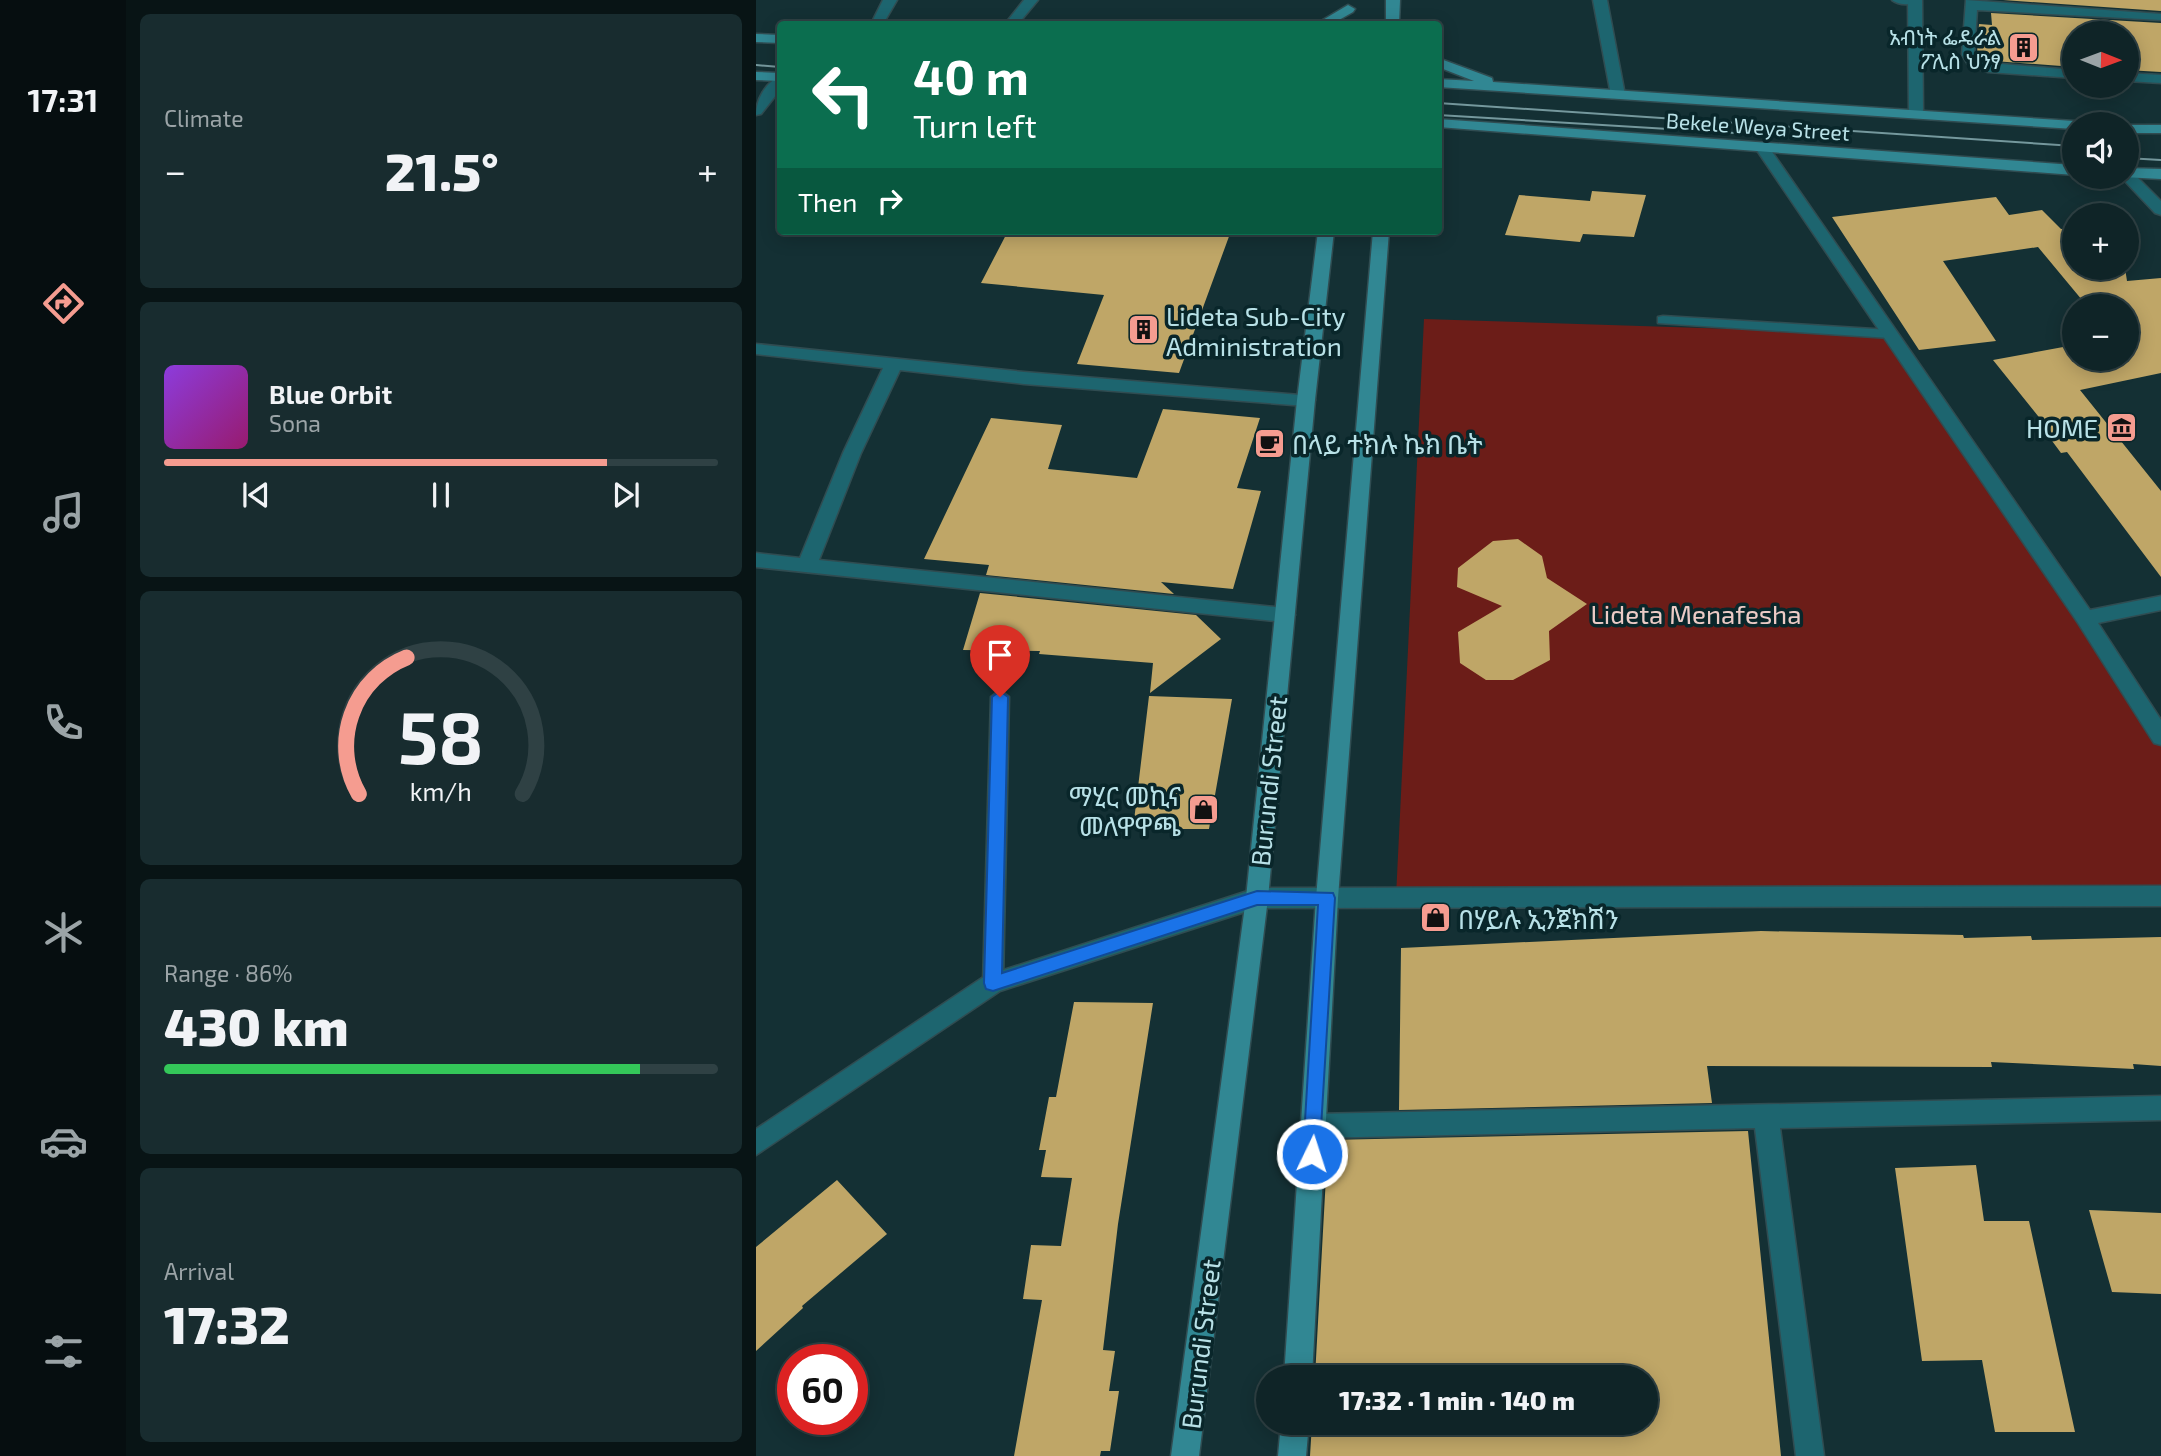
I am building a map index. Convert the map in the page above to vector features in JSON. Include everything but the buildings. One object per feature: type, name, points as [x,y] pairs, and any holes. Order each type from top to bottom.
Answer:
[{"type":"main road","points":[[1393,0],[1393,21]]},
{"type":"main road","points":[[1327,21],[1348,5]]},
{"type":"main road","points":[[756,38],[777,39]]},
{"type":"main road","points":[[1442,64],[1505,88]]},
{"type":"main road","points":[[756,76],[777,79]]},
{"type":"main road","name":"Bekele Weya Street","points":[[1442,83],[2062,124]]},
{"type":"main road","name":"Bekele Weya Street","points":[[1442,123],[2062,169]]},
{"type":"main road","points":[[2139,129],[2161,129]]},
{"type":"main road","points":[[2139,174],[2161,174]]},
{"type":"main road","name":"Burundi Street","points":[[1185,1456],[1257,898],[1306,400],[1326,235]]},
{"type":"main road","points":[[1298,1365],[1327,898],[1381,235]]},
{"type":"main road","points":[[1292,1456],[1293,1435]]},
{"type":"street","points":[[879,21],[890,0]]},
{"type":"street","points":[[1014,21],[1031,0]]},
{"type":"street","points":[[1600,0],[1618,95]]},
{"type":"street","points":[[1915,0],[1916,114]]},
{"type":"street","points":[[756,111],[777,83]]},
{"type":"street","points":[[1763,149],[2085,618],[2161,737]]},
{"type":"street","points":[[2139,188],[2161,211]]},
{"type":"street","points":[[756,349],[1024,378],[1306,400]]},
{"type":"street","points":[[807,565],[852,453],[895,362]]},
{"type":"street","points":[[756,560],[1285,615]]},
{"type":"street","points":[[2085,618],[2161,603]]},
{"type":"street","points":[[756,1143],[993,983],[1257,898],[2161,896]]},
{"type":"street","points":[[1314,1126],[2161,1108]]},
{"type":"street","points":[[1766,1118],[1810,1456]]},
{"type":"lane","points":[[1898,0],[1915,0]]},
{"type":"lane","points":[[2062,73],[1988,68],[1973,64],[1968,55],[1972,3],[2161,17]]},
{"type":"lane","points":[[2139,78],[2161,79]]},
{"type":"lane","points":[[1663,320],[1890,334]]},
{"type":"lane","points":[[993,983],[1000,697]]},
{"type":"green space","name":"Lideta Menafesha","points":[[1424,319],[1890,334],[2161,743],[2161,896],[1396,897]]},
{"type":"tram line","points":[[756,65],[777,67]]},
{"type":"tram line","points":[[1442,103],[2062,145]]},
{"type":"tram line","points":[[1442,115],[1784,136]]},
{"type":"tram line","points":[[2139,159],[2161,160]]},
{"type":"place","name":"አብነት ፌዴራል ፖሊስ ህንፃ","points":[[2024,48]]},
{"type":"place","name":"Lideta Sub-City Administration","points":[[1143,330]]},
{"type":"place","name":"HOME","points":[[2121,427]]},
{"type":"place","name":"በላይ ተክሉ ኬክ ቤት","points":[[1269,443]]},
{"type":"place","name":"ማሂር መኪና መለዋዋጫ","points":[[1204,810]]},
{"type":"place","name":"በሃይሉ ኢንጀክሽን","points":[[1435,918]]},
{"type":"route","points":[[1000,697],[993,983],[1257,898],[1327,898],[1312,1154]]}]
